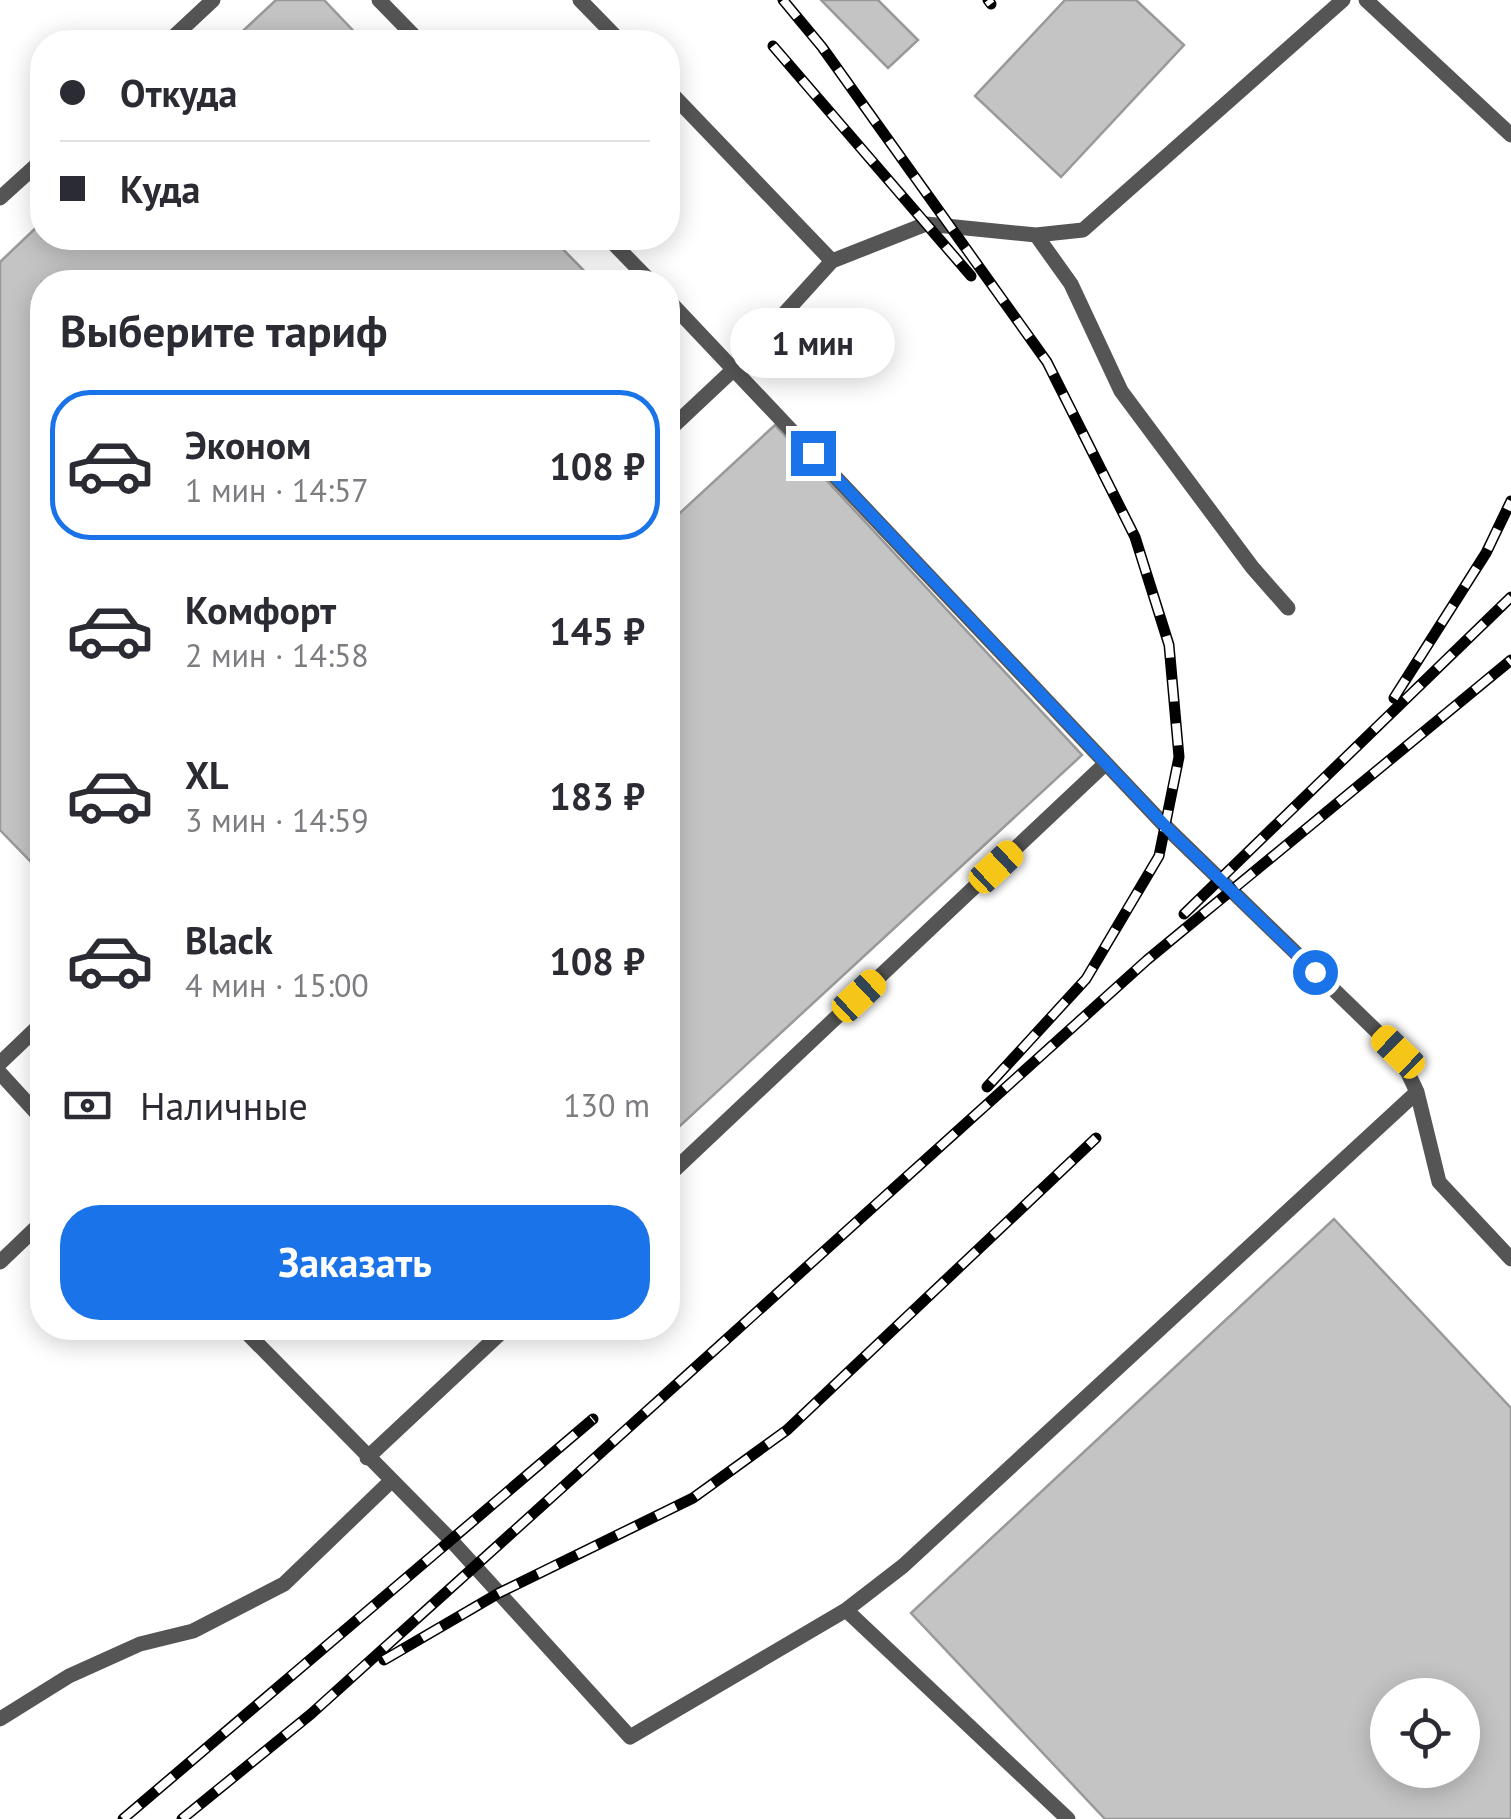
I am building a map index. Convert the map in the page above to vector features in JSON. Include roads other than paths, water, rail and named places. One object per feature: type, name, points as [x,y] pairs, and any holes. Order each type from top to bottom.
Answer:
[{"type":"lane","points":[[181,30],[213,0]]},
{"type":"lane","points":[[379,0],[408,30]]},
{"type":"lane","points":[[580,0],[609,30]]},
{"type":"lane","points":[[680,420],[734,368],[832,260],[926,224],[1036,235],[1083,230],[1343,0]]},
{"type":"lane","points":[[1366,0],[1511,134]]},
{"type":"lane","points":[[680,102],[832,260]]},
{"type":"lane","points":[[0,198],[30,171]]},
{"type":"lane","points":[[0,179],[21,180]]},
{"type":"lane","points":[[1036,235],[1071,284],[1121,391],[1252,567],[1288,608]]},
{"type":"lane","points":[[620,250],[639,270]]},
{"type":"lane","points":[[680,312],[1105,764],[1398,1052],[1417,1092],[1439,1182],[1511,1260]]},
{"type":"lane","points":[[680,1165],[1105,764]]},
{"type":"lane","points":[[0,1063],[30,1034]]},
{"type":"lane","points":[[0,1073],[30,1105]]},
{"type":"lane","points":[[254,1340],[449,1538],[630,1737],[846,1610],[903,1566],[1417,1092]]},
{"type":"lane","points":[[0,1262],[30,1233]]},
{"type":"lane","points":[[368,1458],[493,1340]]},
{"type":"lane","points":[[0,1719],[69,1676],[140,1644],[193,1631],[284,1584],[390,1482]]},
{"type":"lane","points":[[846,1610],[1068,1819]]},
{"type":"railway","points":[[783,0],[822,47],[1047,362],[1135,537],[1169,645],[1179,757],[1159,856],[1086,979],[987,1087]]},
{"type":"railway","points":[[988,0],[991,4]]},
{"type":"railway","points":[[773,46],[971,276]]},
{"type":"railway","points":[[1394,698],[1486,553],[1511,501]]},
{"type":"railway","points":[[1184,914],[1511,597]]},
{"type":"railway","points":[[182,1819],[311,1714],[1147,960],[1511,660]]},
{"type":"railway","points":[[384,1660],[499,1593],[693,1498],[787,1430],[1096,1138]]},
{"type":"railway","points":[[123,1819],[593,1419]]}]
